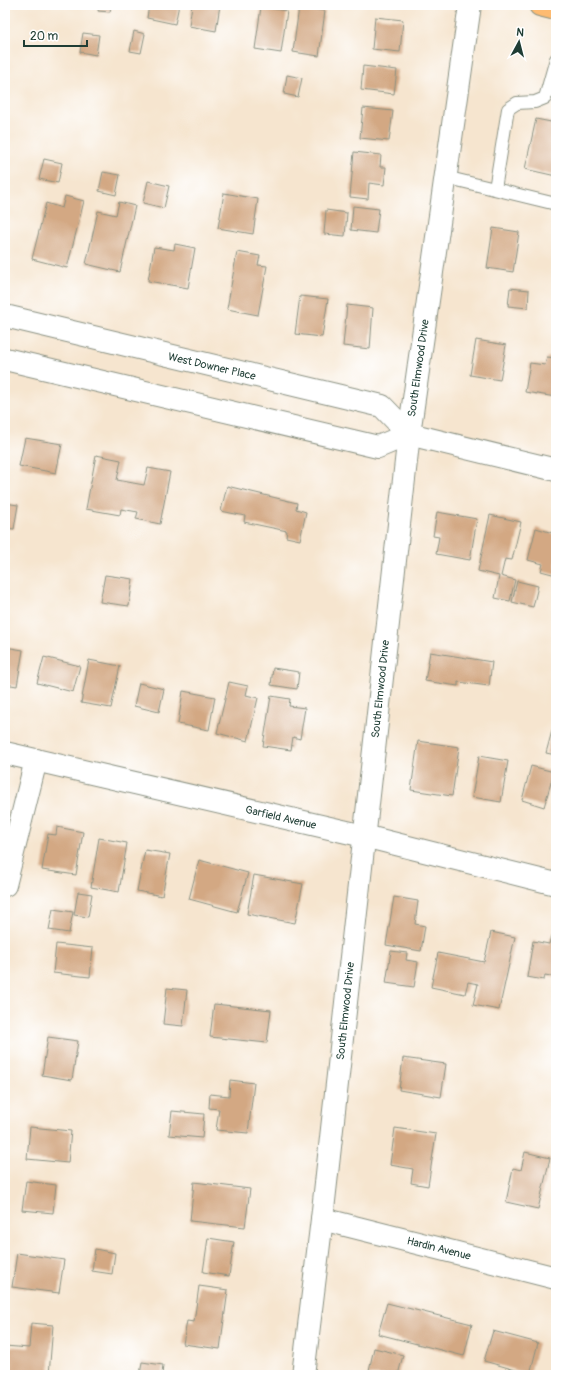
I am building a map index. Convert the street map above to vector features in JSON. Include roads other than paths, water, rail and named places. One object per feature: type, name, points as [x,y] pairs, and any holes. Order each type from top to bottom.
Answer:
[{"type":"main road","points":[[540,5],[556,9]]},
{"type":"street","name":"South Elmwood Drive","points":[[303,1375],[322,1219],[409,434],[470,5]]},
{"type":"street","name":"West Downer Place","points":[[5,316],[382,406],[409,434]]},
{"type":"street","points":[[5,358],[378,447],[409,434],[556,470]]},
{"type":"street","name":"Garfield Avenue","points":[[5,753],[364,836],[556,884]]},
{"type":"street","points":[[5,885],[36,760]]},
{"type":"street","name":"Hardin Avenue","points":[[322,1219],[556,1278]]},
{"type":"lane","points":[[495,189],[508,109],[516,103],[535,102],[545,98],[556,59]]},
{"type":"lane","points":[[445,177],[556,204]]}]
